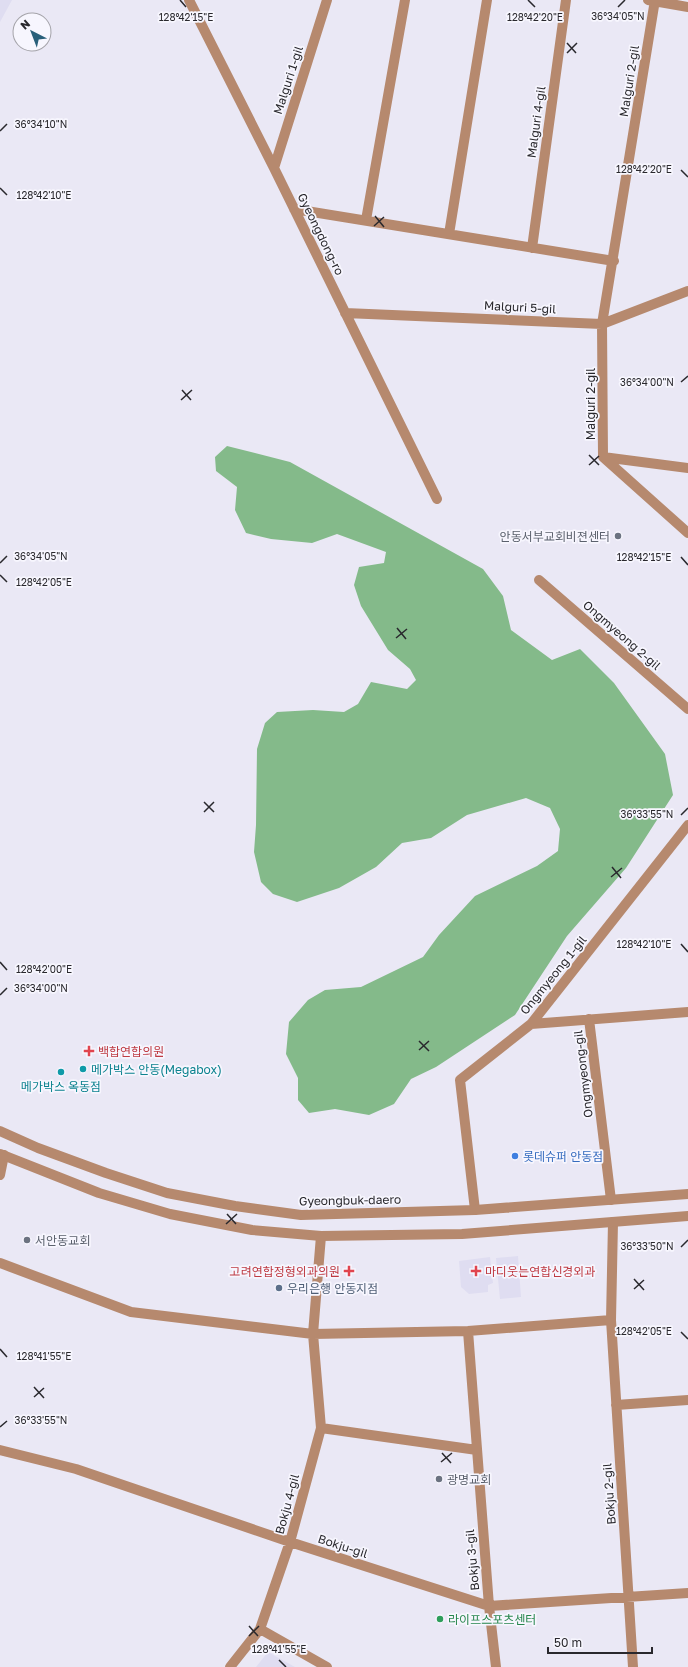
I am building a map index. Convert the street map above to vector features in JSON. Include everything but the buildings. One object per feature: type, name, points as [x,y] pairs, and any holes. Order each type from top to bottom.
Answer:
[{"type":"street","name":"Gyeongdong-ro","points":[[188,0],[274,168],[437,499]]},
{"type":"street","name":"Malguri 1-gil","points":[[274,168],[327,0]]},
{"type":"street","points":[[366,220],[405,0]]},
{"type":"street","points":[[449,234],[486,0]]},
{"type":"street","name":"Malguri 4-gil","points":[[532,248],[566,0]]},
{"type":"street","points":[[653,0],[688,7]]},
{"type":"street","name":"Malguri 2-gil","points":[[653,0],[614,261],[602,324],[603,457],[688,533]]},
{"type":"street","points":[[294,209],[614,261]]},
{"type":"street","name":"Malguri 5-gil","points":[[345,313],[602,324],[688,290]]},
{"type":"street","points":[[603,457],[688,468]]},
{"type":"street","name":"Ongmyeong 2-gil","points":[[539,580],[688,710]]},
{"type":"street","name":"Ongmyeong 1-gil","points":[[475,1210],[460,1080],[531,1024],[688,825]]},
{"type":"street","name":"Ongmyeong-gil","points":[[612,1200],[589,1019],[688,1012]]},
{"type":"street","points":[[531,1024],[589,1019]]},
{"type":"street","name":"Gyeongbuk-daero","points":[[0,1131],[38,1148],[106,1173],[167,1193],[235,1206],[301,1215],[475,1210],[688,1194]]},
{"type":"street","points":[[0,1175],[2,1154],[99,1193],[170,1214],[252,1230],[321,1236],[462,1234],[688,1216]]},
{"type":"street","name":"Bokju 2-gil","points":[[613,1222],[611,1320],[633,1667]]},
{"type":"street","name":"Bokju 4-gil","points":[[230,1667],[260,1629],[290,1542],[320,1428],[313,1334],[321,1236]]},
{"type":"street","points":[[0,1263],[131,1312],[313,1334],[468,1331],[611,1320]]},
{"type":"street","name":"Bokju 3-gil","points":[[468,1331],[489,1606],[496,1667]]},
{"type":"street","points":[[616,1405],[688,1400]]},
{"type":"street","points":[[320,1428],[477,1450]]},
{"type":"street","name":"Bokju-gil","points":[[0,1450],[76,1469],[290,1542],[489,1606],[688,1593]]},
{"type":"street","points":[[260,1629],[327,1667]]},
{"type":"shaded area","points":[[0,0],[12,0],[0,22]]},
{"type":"shaded area","points":[[518,1256],[521,1297],[500,1299],[496,1258]]},
{"type":"shaded area","name":"마디웃는연합신경외과","points":[[490,1257],[493,1283],[488,1285],[488,1292],[469,1294],[461,1287],[459,1261]]},
{"type":"shaded area","points":[[268,1652],[295,1667],[256,1667]]},
{"type":"green space","points":[[227,446],[290,462],[483,569],[503,596],[511,630],[552,660],[580,649],[614,683],[665,754],[673,795],[626,868],[567,936],[515,1015],[436,1067],[411,1079],[394,1104],[369,1115],[335,1109],[309,1113],[298,1100],[298,1078],[286,1054],[289,1022],[308,1000],[325,990],[361,987],[423,957],[439,935],[475,896],[537,866],[558,851],[560,829],[550,808],[526,798],[467,815],[431,838],[402,843],[376,867],[339,888],[297,902],[273,894],[261,882],[254,852],[256,825],[257,749],[265,723],[277,712],[313,710],[344,712],[358,704],[371,682],[407,689],[416,680],[410,669],[388,650],[361,606],[354,585],[359,567],[384,563],[386,552],[337,534],[312,543],[271,539],[246,533],[235,510],[237,487],[216,471],[215,457]]},
{"type":"place","name":"안동서부교회비젼센터","points":[[618,536]]},
{"type":"place","name":"백합연합의원","points":[[89,1051]]},
{"type":"place","name":"메가박스 안동(Megabox)","points":[[83,1069]]},
{"type":"place","name":"메가박스 옥동점","points":[[61,1072]]},
{"type":"place","name":"롯데슈퍼 안동점","points":[[515,1156]]},
{"type":"place","name":"서안동교회","points":[[27,1240]]},
{"type":"place","name":"고려연합정형외과의원","points":[[349,1271]]},
{"type":"place","name":"마디웃는연합신경외과","points":[[476,1271]]},
{"type":"place","name":"우리은행 안동지점","points":[[279,1288]]},
{"type":"place","name":"광명교회","points":[[439,1479]]},
{"type":"place","name":"라이프스포츠센터","points":[[440,1619]]}]
